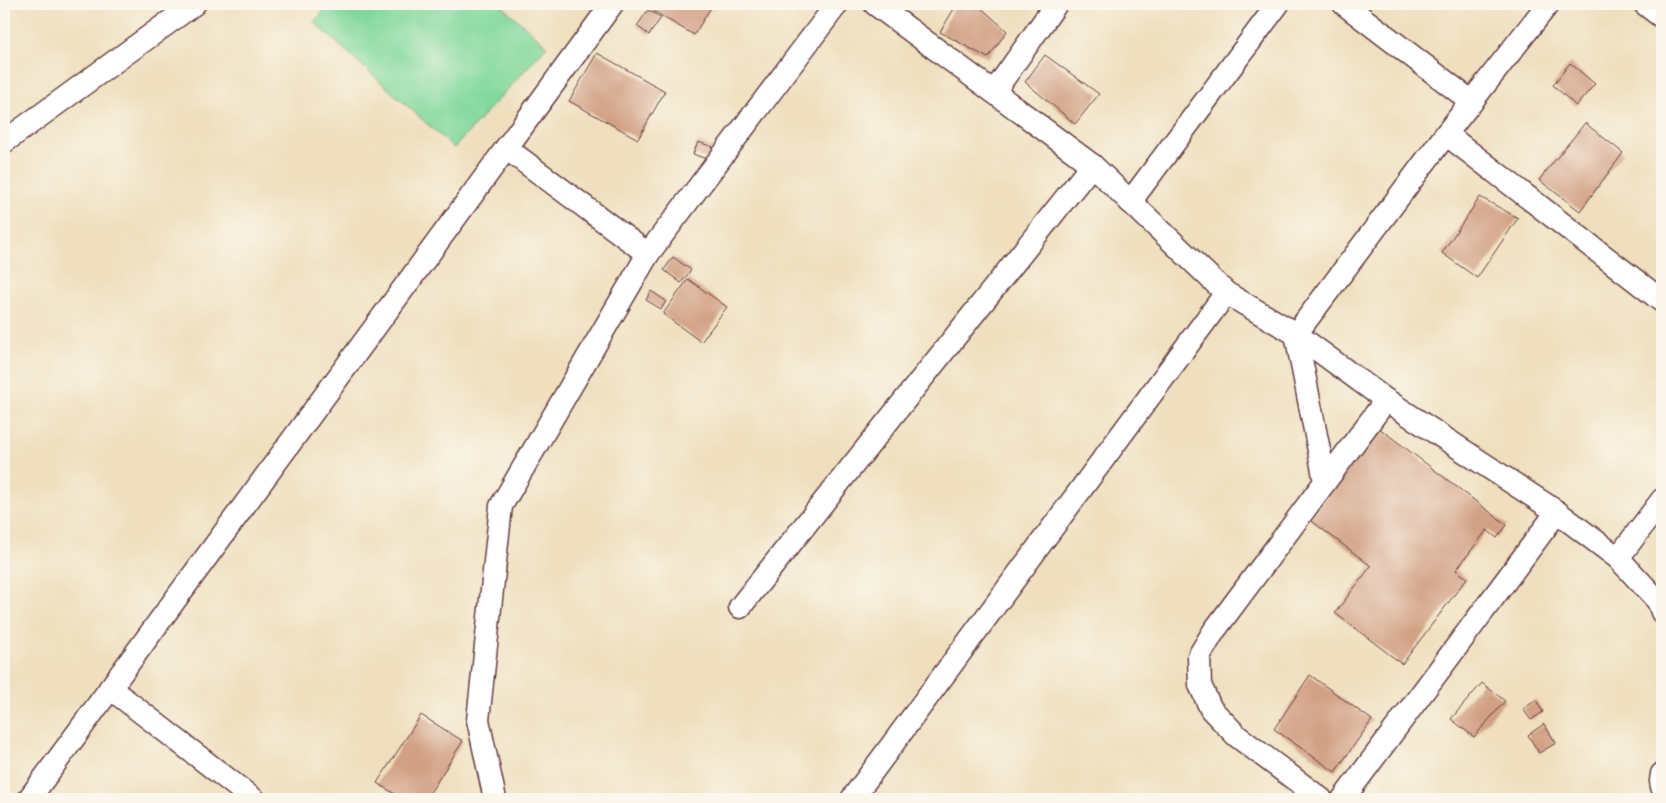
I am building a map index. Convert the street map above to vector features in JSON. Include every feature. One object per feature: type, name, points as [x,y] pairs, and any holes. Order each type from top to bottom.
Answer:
[{"type":"street","points":[[4,142],[194,4]]},
{"type":"street","points":[[29,799],[612,4]]},
{"type":"street","points":[[495,799],[478,720],[501,506],[648,254],[837,4]]},
{"type":"street","points":[[875,4],[1092,165],[1226,293],[1296,334],[1386,400],[1558,512],[1618,558],[1658,601],[1662,612]]},
{"type":"street","points":[[994,92],[1056,4]]},
{"type":"street","points":[[1130,202],[1278,4]]},
{"type":"street","points":[[1344,4],[1472,102]]},
{"type":"street","points":[[1325,481],[1296,334],[1446,134],[1548,4]]},
{"type":"street","points":[[1645,4],[1662,17]]},
{"type":"street","points":[[1446,134],[1662,301]]},
{"type":"street","points":[[506,148],[648,254]]},
{"type":"street","points":[[740,608],[1092,165]]},
{"type":"street","points":[[852,799],[1226,293]]},
{"type":"street","points":[[1321,799],[1237,736],[1211,709],[1200,685],[1199,656],[1214,631],[1386,400]]},
{"type":"street","points":[[1618,558],[1662,500]]},
{"type":"street","points":[[1343,799],[1558,512]]},
{"type":"street","points":[[110,688],[253,799]]},
{"type":"street","points":[[1662,774],[1662,787]]},
{"type":"green space","points":[[331,4],[500,4],[547,46],[454,148],[314,22]]},
{"type":"building","points":[[657,4],[713,4],[694,35],[653,11]]},
{"type":"building","points":[[957,4],[977,4],[1007,31],[988,58],[940,32]]},
{"type":"building","points":[[648,10],[661,18],[649,35],[637,26]]},
{"type":"building","points":[[597,53],[665,91],[638,139],[569,101]]},
{"type":"building","points":[[1045,55],[1099,94],[1075,124],[1025,82]]},
{"type":"building","points":[[1570,63],[1595,84],[1576,106],[1553,85]]},
{"type":"building","points":[[1585,123],[1623,153],[1580,211],[1539,180]]},
{"type":"building","points":[[698,142],[713,147],[709,160],[693,154]]},
{"type":"building","points":[[1480,197],[1518,218],[1477,278],[1442,253]]},
{"type":"building","points":[[673,257],[691,270],[681,283],[664,270]]},
{"type":"building","points":[[688,279],[727,307],[701,342],[663,314]]},
{"type":"building","points":[[651,291],[666,301],[661,309],[646,300]]},
{"type":"building","points":[[1379,428],[1507,525],[1497,538],[1487,530],[1456,570],[1467,578],[1402,664],[1335,613],[1371,566],[1309,519]]},
{"type":"building","points":[[1310,675],[1372,720],[1335,772],[1274,729]]},
{"type":"building","points":[[1482,683],[1505,701],[1474,737],[1451,719]]},
{"type":"building","points":[[1536,700],[1543,712],[1531,720],[1523,709]]},
{"type":"building","points":[[421,715],[463,741],[426,799],[403,799],[377,783]]},
{"type":"building","points":[[1544,724],[1556,743],[1539,753],[1528,735]]}]
